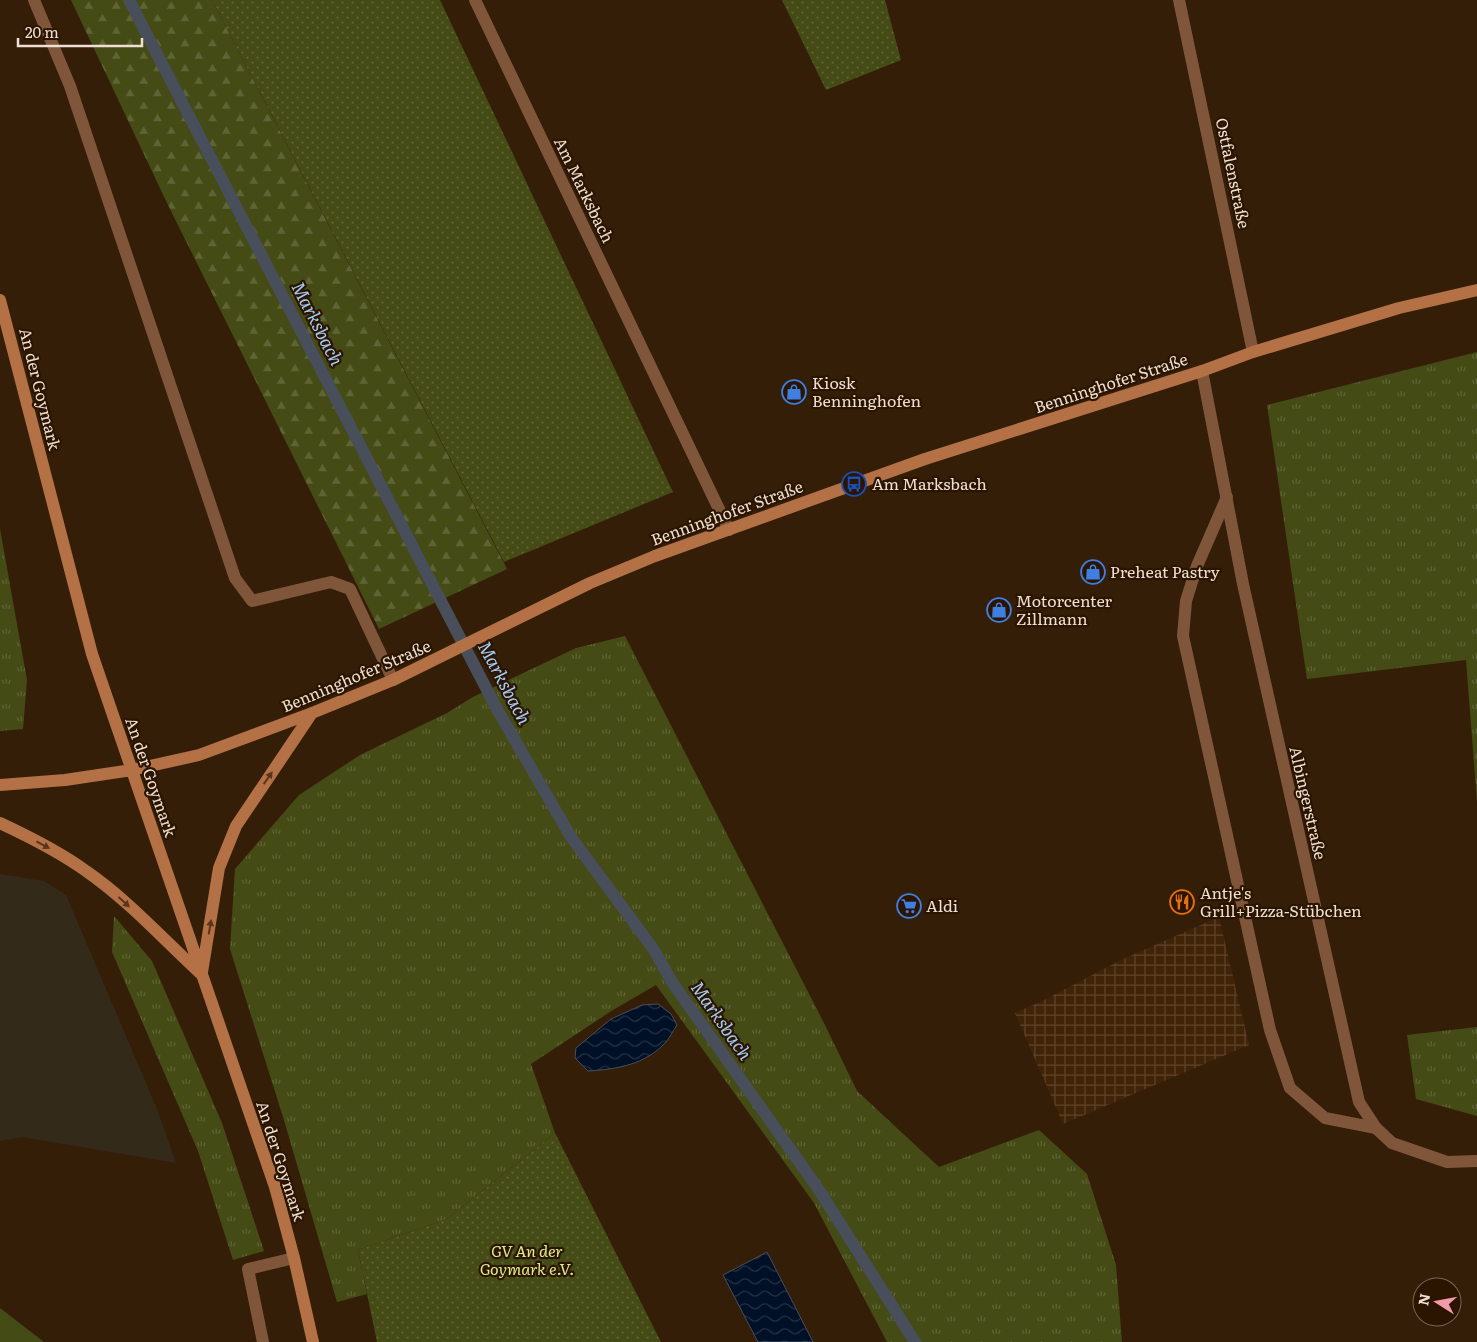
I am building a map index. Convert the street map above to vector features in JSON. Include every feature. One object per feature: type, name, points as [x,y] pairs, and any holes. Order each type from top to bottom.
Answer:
[{"type":"main road","name":"Benninghofer Straße","points":[[0,785],[41,782],[132,770],[199,755],[312,713],[393,680],[551,604],[590,583],[655,556],[925,459],[1202,371],[1253,352],[1399,308],[1477,290]]},
{"type":"main road","name":"An der Goymark","points":[[0,300],[86,632],[201,975],[275,1187],[294,1258],[313,1342]]},
{"type":"main road","points":[[201,975],[220,868],[236,826],[312,713]]},
{"type":"main road","points":[[0,823],[54,851],[87,871],[125,902],[201,975]]},
{"type":"street","points":[[34,0],[70,86],[235,578],[252,601],[331,582],[350,589],[393,680]]},
{"type":"street","name":"Am Marksbach","points":[[475,0],[729,530]]},
{"type":"street","name":"Ostfalenstraße","points":[[1179,0],[1253,352]]},
{"type":"street","name":"Albingerstraße","points":[[1202,371],[1242,584],[1359,1102],[1376,1128],[1392,1143],[1447,1162],[1477,1161]]},
{"type":"street","points":[[1227,498],[1197,566],[1186,601],[1184,636],[1270,1030],[1290,1088],[1325,1118],[1376,1128]]},
{"type":"street","points":[[264,1342],[248,1269],[294,1258]]},
{"type":"shaded area","points":[[0,874],[44,881],[66,895],[157,1109],[176,1163],[22,1137],[0,1141]]},
{"type":"shaded area","points":[[1219,917],[1249,1045],[1063,1124],[1015,1013],[1123,959]]},
{"type":"green space","points":[[71,0],[212,0],[507,569],[379,629],[167,203]]},
{"type":"green space","points":[[212,0],[440,0],[673,492],[504,562]]},
{"type":"green space","points":[[782,0],[885,0],[901,60],[826,90]]},
{"type":"green space","points":[[1477,352],[1477,802],[1466,660],[1307,679],[1267,405]]},
{"type":"green space","points":[[0,529],[27,680],[23,729],[0,731]]},
{"type":"green space","points":[[625,636],[857,1091],[939,1167],[1039,1130],[1087,1174],[1116,1265],[1122,1342],[887,1342],[814,1203],[656,985],[613,1010],[531,1064],[555,1133],[447,1219],[358,1250],[367,1294],[337,1302],[284,1120],[230,949],[235,869],[299,795],[360,755],[447,713],[473,697],[576,648]]},
{"type":"green space","points":[[114,916],[152,961],[222,1123],[264,1251],[233,1260],[198,1151],[112,952]]},
{"type":"green space","points":[[1477,1027],[1477,1116],[1416,1099],[1407,1035]]},
{"type":"green space","name":"GV An der Goymark e.V.","points":[[555,1133],[661,1342],[377,1342],[358,1250],[447,1219]]},
{"type":"green space","points":[[0,1308],[44,1342],[0,1342]]},
{"type":"water","points":[[658,1004],[671,1014],[677,1025],[666,1042],[649,1056],[620,1067],[588,1071],[575,1058],[576,1048],[611,1019],[642,1005]]},
{"type":"water","points":[[767,1252],[813,1342],[758,1342],[723,1275]]},
{"type":"waterway","name":"Marksbach","points":[[129,0],[498,711],[571,837],[654,950],[672,982],[817,1187],[915,1342]]},
{"type":"place","name":"Kiosk Benninghofen","points":[[794,392]]},
{"type":"place","name":"Am Marksbach","points":[[854,484]]},
{"type":"place","name":"Preheat Pastry","points":[[1093,572]]},
{"type":"place","name":"Motorcenter Zillmann","points":[[999,610]]},
{"type":"place","name":"Antje's Grill+Pizza-Stübchen","points":[[1182,902]]},
{"type":"place","name":"Aldi","points":[[909,906]]}]
